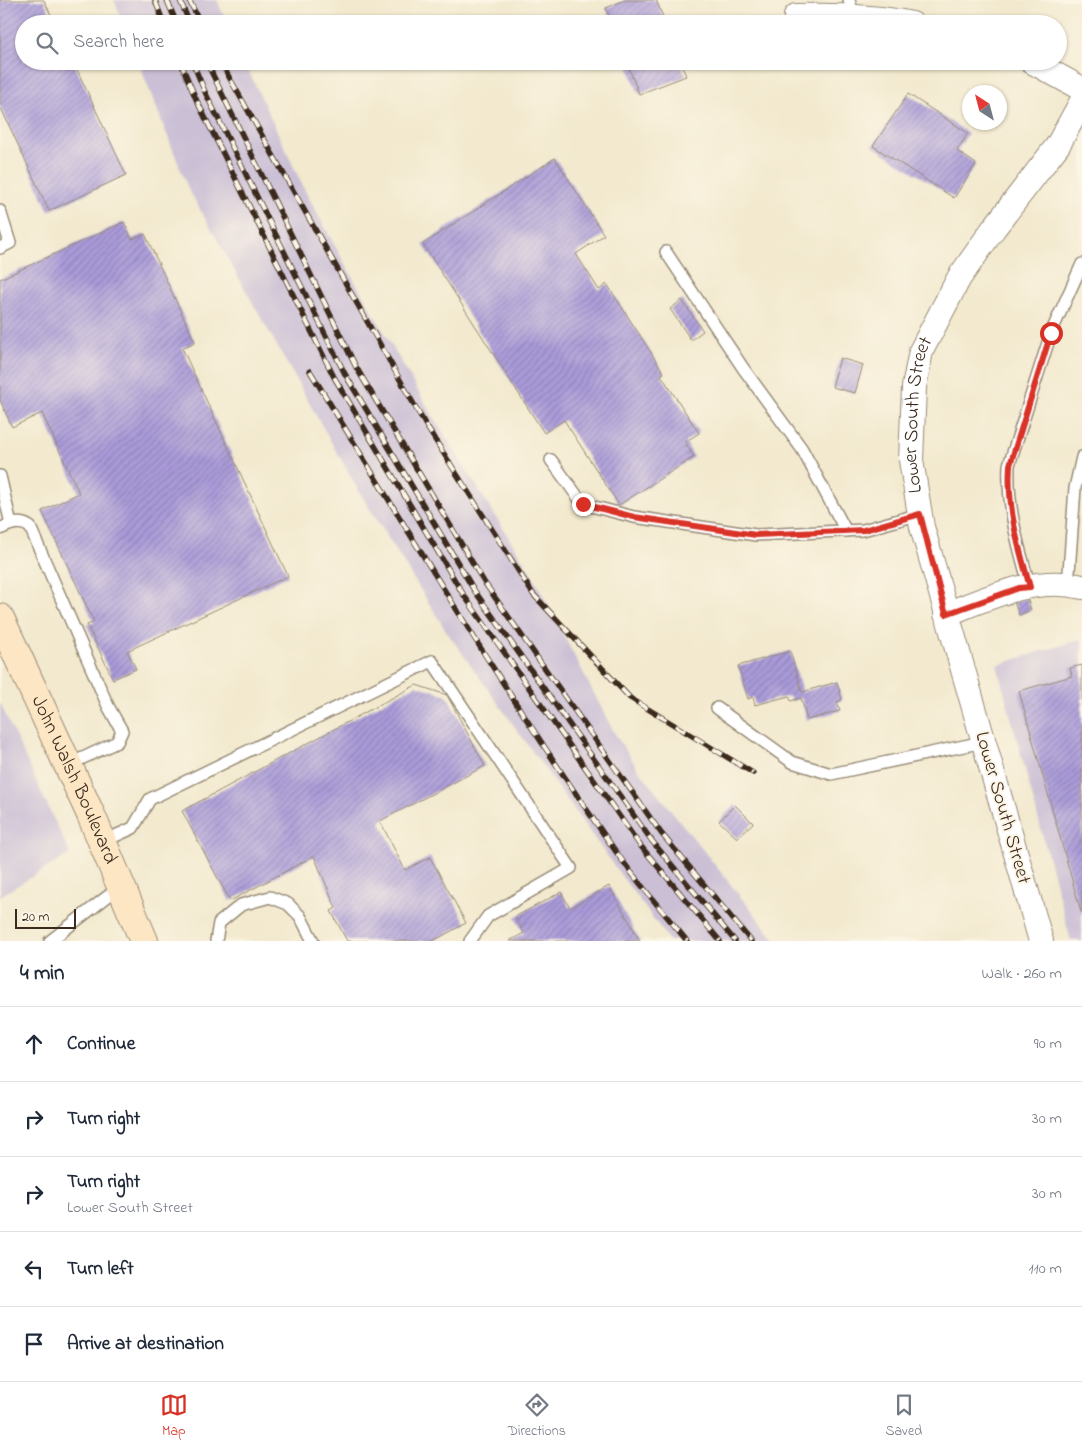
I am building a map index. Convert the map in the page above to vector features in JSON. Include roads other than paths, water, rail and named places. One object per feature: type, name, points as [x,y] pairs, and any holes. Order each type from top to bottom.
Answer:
[{"type":"street","points":[[804,15],[852,9],[876,15]]},
{"type":"street","points":[[1047,70],[1082,89]]},
{"type":"street","name":"Lower South Street","points":[[1041,941],[946,614],[920,514],[911,460],[914,387],[921,351],[960,278],[994,228],[1058,145],[1082,101]]},
{"type":"street","points":[[946,614],[1019,588],[1075,586]]},
{"type":"street","name":"John Walsh Boulevard","points":[[0,618],[68,765],[144,941]]},
{"type":"lane","points":[[0,212],[10,243],[0,248]]},
{"type":"lane","points":[[666,252],[743,368],[802,449],[846,531]]},
{"type":"lane","points":[[1030,587],[1014,531],[1008,481],[1010,465],[1051,333],[1082,264]]},
{"type":"lane","points":[[1075,586],[1075,488],[1082,457]]},
{"type":"lane","points":[[550,460],[583,504],[634,517],[756,535],[864,530],[920,514]]},
{"type":"lane","points":[[0,476],[11,524]]},
{"type":"lane","points":[[0,528],[11,524],[25,523],[30,527],[108,706],[122,732],[117,742],[68,765]]},
{"type":"lane","points":[[102,842],[133,828],[150,799],[432,661],[571,868],[488,916],[470,941]]},
{"type":"lane","points":[[717,708],[792,762],[831,774],[872,767],[983,742]]},
{"type":"lane","points":[[50,941],[121,886]]},
{"type":"lane","points":[[216,941],[219,923],[241,905],[270,897],[288,904],[300,916],[313,941]]},
{"type":"railway","points":[[155,0],[161,15]]},
{"type":"railway","points":[[167,0],[173,15]]},
{"type":"railway","points":[[180,0],[186,15]]},
{"type":"railway","points":[[189,0],[196,15]]},
{"type":"railway","points":[[184,70],[196,99],[334,377],[463,594],[639,844],[720,941]]},
{"type":"railway","points":[[196,70],[345,374],[474,590],[652,841],[735,941]]},
{"type":"railway","points":[[210,70],[356,367],[484,582],[661,833],[751,941]]},
{"type":"railway","points":[[225,70],[425,424],[533,594],[630,698],[753,773]]},
{"type":"railway","points":[[310,371],[460,616],[538,737],[619,856],[687,941]]}]
